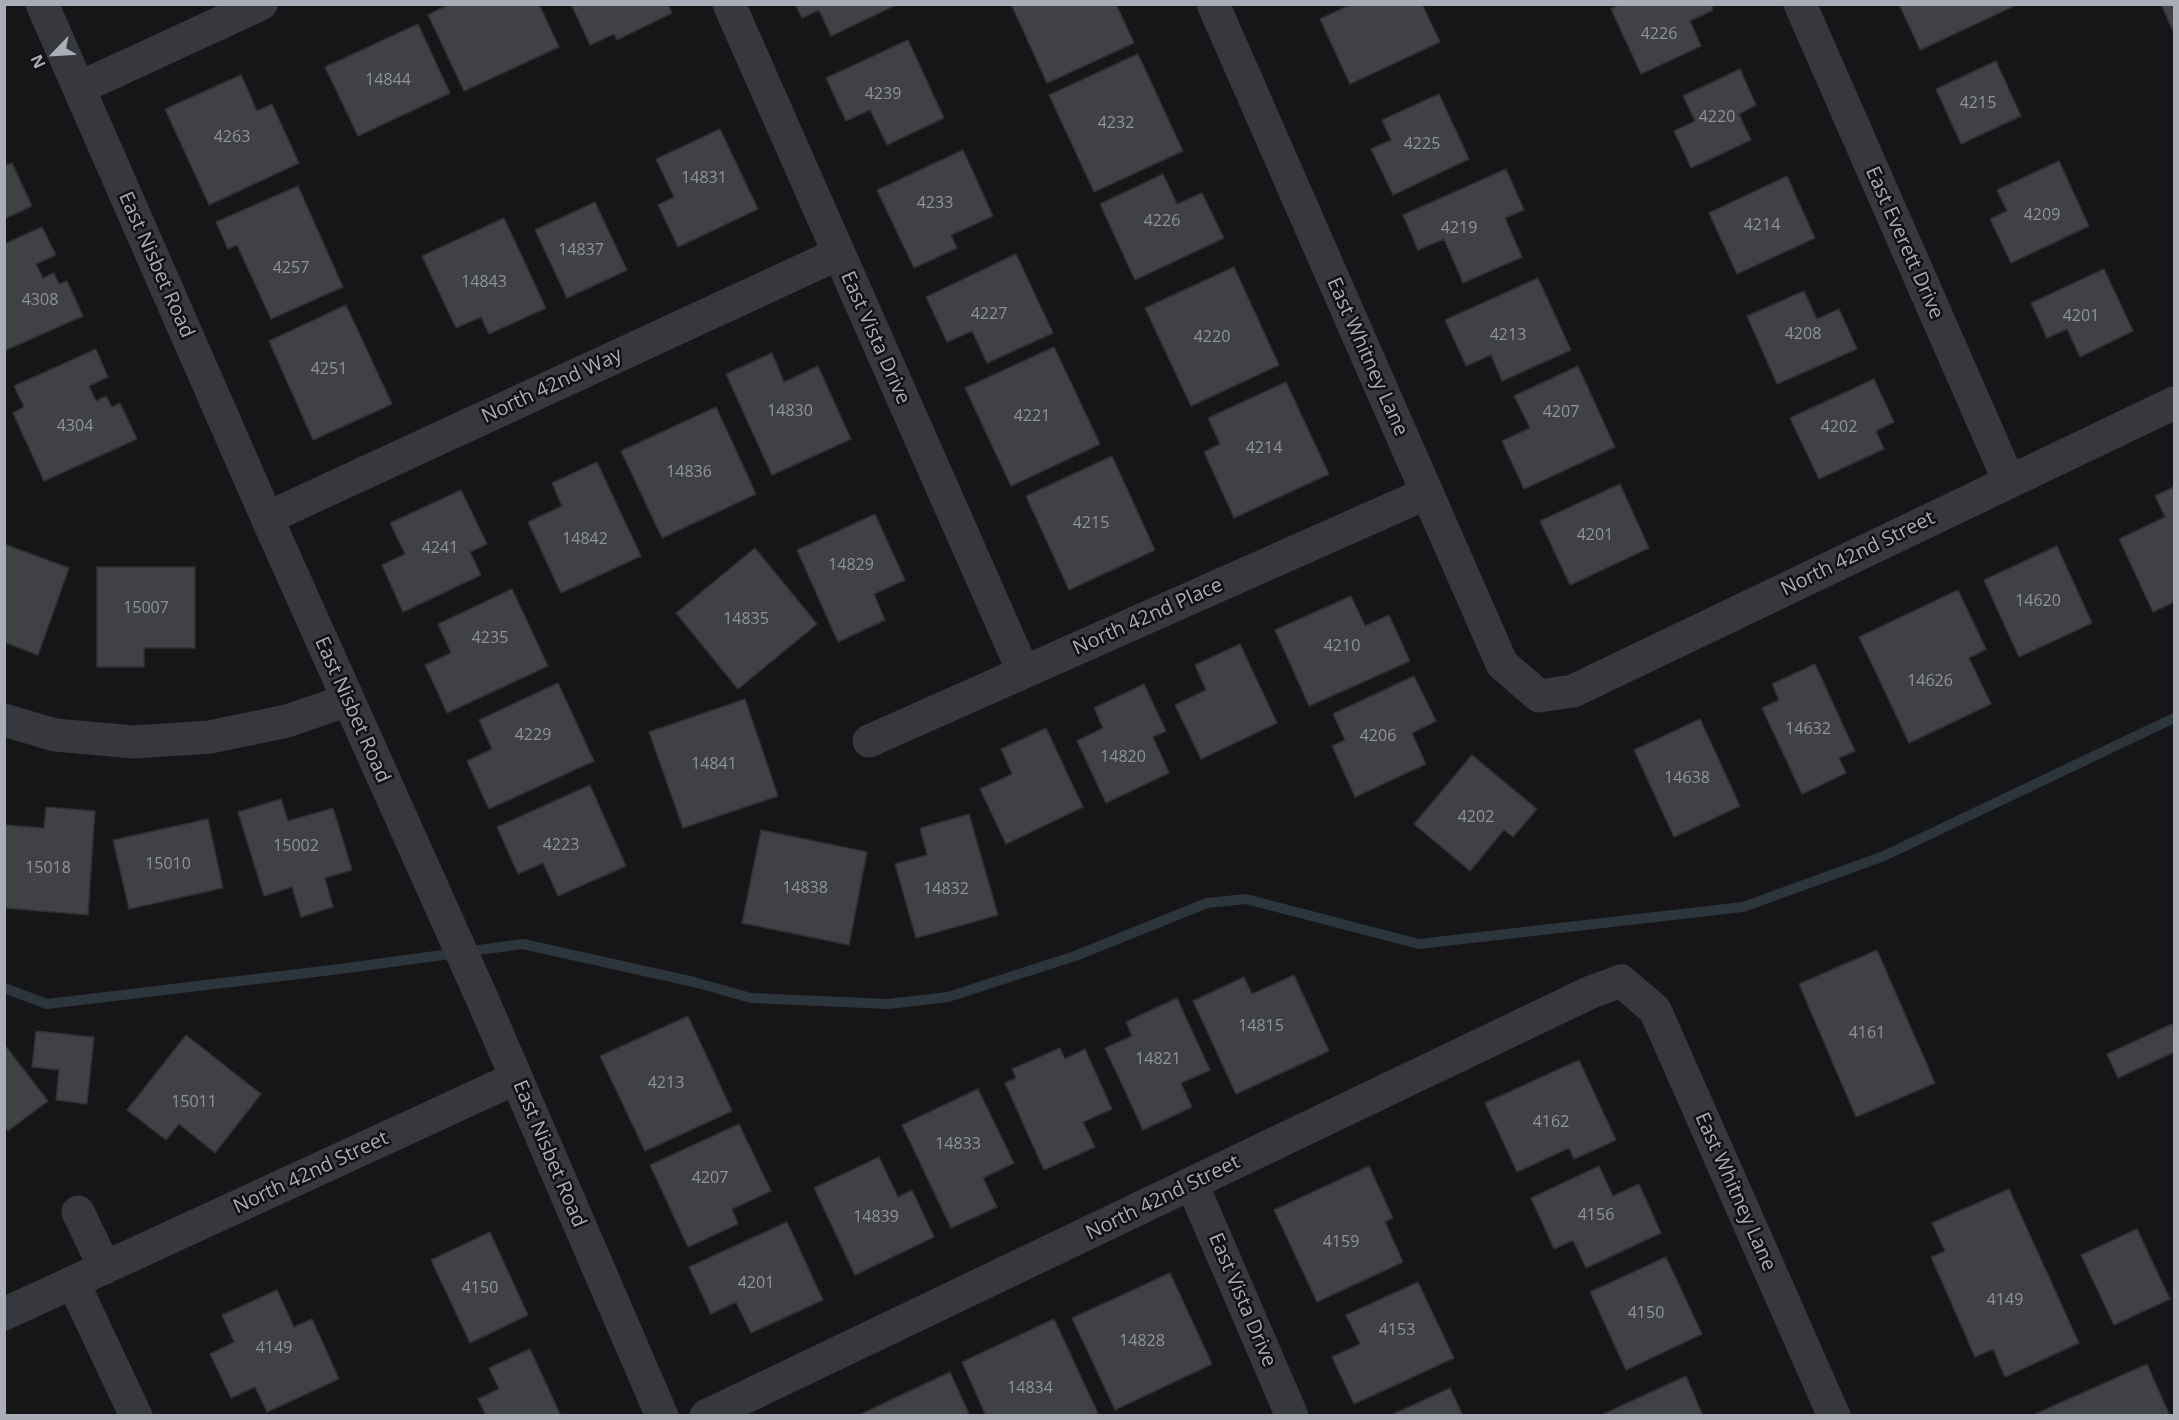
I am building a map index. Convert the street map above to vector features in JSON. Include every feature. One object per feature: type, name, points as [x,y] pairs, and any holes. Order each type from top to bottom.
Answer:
[{"type":"street","name":"East Nisbet Road","points":[[42,4],[267,518],[481,996],[662,1416]]},
{"type":"street","points":[[79,88],[261,4]]},
{"type":"street","name":"East Vista Drive","points":[[729,4],[1023,671]]},
{"type":"street","name":"East Whitney Lane","points":[[1213,4],[1502,664],[1539,696]]},
{"type":"street","name":"East Everett Drive","points":[[1800,4],[2009,481]]},
{"type":"street","name":"North 42nd Way","points":[[267,518],[838,254]]},
{"type":"street","name":"North 42nd Street","points":[[1539,696],[1573,691],[2175,403]]},
{"type":"street","name":"North 42nd Place","points":[[869,741],[1427,493]]},
{"type":"street","points":[[4,720],[55,735],[134,742],[210,737],[287,721],[348,700]]},
{"type":"street","name":"East Whitney Lane","points":[[1621,981],[1655,1010],[1834,1416]]},
{"type":"street","name":"North 42nd Street","points":[[706,1416],[1591,992],[1621,981]]},
{"type":"street","name":"North 42nd Street","points":[[4,1314],[516,1078]]},
{"type":"street","name":"East Vista Drive","points":[[1192,1184],[1292,1416]]},
{"type":"street","points":[[78,1212],[105,1268]]},
{"type":"street","points":[[74,1282],[136,1416]]},
{"type":"building","points":[[450,4],[539,4],[559,47],[464,91],[428,15]]},
{"type":"building","points":[[571,4],[668,4],[672,13],[617,40],[614,34],[590,45]]},
{"type":"building","points":[[795,4],[898,4],[831,36],[819,10],[802,18]]},
{"type":"building","points":[[1011,4],[1116,4],[1134,43],[1047,83]]},
{"type":"building","points":[[1352,4],[1422,4],[1440,42],[1350,84],[1320,19]]},
{"type":"building","points":[[1621,4],[1711,4],[1713,10],[1690,21],[1701,46],[1641,74],[1611,9]]},
{"type":"building","points":[[1899,4],[2013,4],[2014,6],[1920,50]]},
{"type":"building","points":[[2161,4],[2174,4],[2174,33]]},
{"type":"building","points":[[418,24],[450,93],[358,136],[325,67]]},
{"type":"building","points":[[908,40],[944,118],[887,145],[870,110],[846,121],[826,78]]},
{"type":"building","points":[[1138,54],[1183,151],[1094,192],[1049,95]]},
{"type":"building","points":[[1996,61],[2021,116],[1961,144],[1936,89]]},
{"type":"building","points":[[1740,69],[1756,105],[1739,114],[1751,140],[1691,168],[1674,131],[1695,121],[1683,96]]},
{"type":"building","points":[[241,75],[257,111],[272,104],[299,163],[209,205],[165,109]]},
{"type":"building","points":[[1439,94],[1469,159],[1393,195],[1371,149],[1391,140],[1382,120]]},
{"type":"building","points":[[720,129],[758,209],[678,247],[658,205],[674,197],[656,159]]},
{"type":"building","points":[[963,150],[993,216],[951,235],[957,248],[914,268],[877,190]]},
{"type":"building","points":[[2059,161],[2089,226],[2011,263],[1990,219],[2007,211],[1997,190]]},
{"type":"building","points":[[12,163],[32,206],[4,219],[4,166]]},
{"type":"building","points":[[1506,169],[1524,210],[1505,218],[1522,257],[1463,283],[1444,239],[1418,250],[1403,215]]},
{"type":"building","points":[[1163,174],[1177,204],[1202,193],[1224,238],[1135,280],[1100,204]]},
{"type":"building","points":[[1787,176],[1815,238],[1737,274],[1709,213]]},
{"type":"building","points":[[298,186],[343,287],[271,319],[237,245],[228,249],[216,222]]},
{"type":"building","points":[[595,202],[627,270],[567,298],[535,230]]},
{"type":"building","points":[[504,218],[546,308],[489,334],[481,317],[456,328],[422,256]]},
{"type":"building","points":[[42,227],[56,255],[36,264],[43,278],[54,273],[59,284],[67,281],[83,316],[4,351],[4,244]]},
{"type":"building","points":[[1016,254],[1053,333],[987,363],[972,331],[947,342],[926,297]]},
{"type":"building","points":[[1234,267],[1279,365],[1191,406],[1145,308]]},
{"type":"building","points":[[2104,269],[2133,331],[2080,357],[2067,329],[2047,338],[2031,303]]},
{"type":"building","points":[[1538,278],[1571,350],[1502,381],[1491,355],[1466,366],[1445,320]]},
{"type":"building","points":[[1804,291],[1817,319],[1839,309],[1857,349],[1777,384],[1747,316]]},
{"type":"building","points":[[346,305],[392,404],[313,440],[269,341]]},
{"type":"building","points":[[1054,347],[1100,444],[1011,486],[965,388]]},
{"type":"building","points":[[96,349],[108,377],[89,386],[96,401],[106,396],[112,407],[120,403],[137,439],[44,481],[13,413],[24,407],[14,386]]},
{"type":"building","points":[[772,353],[784,382],[818,366],[851,439],[772,475],[726,374]]},
{"type":"building","points":[[1578,366],[1615,447],[1524,489],[1502,441],[1530,428],[1514,396]]},
{"type":"building","points":[[1874,379],[1894,422],[1876,431],[1884,449],[1819,479],[1790,418]]},
{"type":"building","points":[[1286,382],[1329,474],[1234,518],[1204,452],[1220,444],[1208,418]]},
{"type":"building","points":[[716,407],[756,494],[662,538],[621,451]]},
{"type":"building","points":[[1112,456],[1155,550],[1069,590],[1026,496]]},
{"type":"building","points":[[597,462],[641,556],[561,593],[528,522],[562,506],[552,483]]},
{"type":"building","points":[[1620,484],[1649,548],[1570,585],[1540,521]]},
{"type":"building","points":[[2174,487],[2174,602],[2153,612],[2119,539],[2165,517],[2155,496]]},
{"type":"building","points":[[461,490],[487,544],[470,552],[481,575],[403,612],[382,565],[405,554],[390,523]]},
{"type":"building","points":[[875,514],[905,580],[874,594],[885,620],[838,642],[797,550]]},
{"type":"building","points":[[4,544],[69,568],[38,655],[4,642]]},
{"type":"building","points":[[2057,546],[2092,623],[2019,657],[1984,580]]},
{"type":"building","points":[[755,548],[817,624],[738,689],[676,613]]},
{"type":"building","points":[[97,567],[195,567],[195,648],[144,648],[144,667],[97,667]]},
{"type":"building","points":[[512,589],[548,666],[447,713],[425,665],[451,653],[438,624]]},
{"type":"building","points":[[1958,590],[1986,649],[1969,658],[1991,704],[1909,743],[1859,637]]},
{"type":"building","points":[[1351,596],[1365,626],[1389,615],[1410,661],[1309,706],[1275,630]]},
{"type":"building","points":[[1240,644],[1277,723],[1201,759],[1175,705],[1206,690],[1195,665]]},
{"type":"building","points":[[1815,664],[1855,751],[1839,758],[1846,773],[1802,794],[1762,708],[1779,700],[1772,684]]},
{"type":"building","points":[[1414,676],[1436,721],[1412,733],[1426,764],[1355,797],[1332,746],[1345,740],[1333,714]]},
{"type":"building","points":[[558,683],[594,761],[489,809],[467,761],[492,749],[479,720]]},
{"type":"building","points":[[1144,684],[1166,731],[1153,737],[1169,773],[1106,803],[1077,741],[1103,728],[1094,708]]},
{"type":"building","points":[[745,699],[778,796],[683,828],[649,732]]},
{"type":"building","points":[[1700,719],[1740,806],[1674,837],[1634,750]]},
{"type":"building","points":[[1046,728],[1083,807],[1006,844],[980,789],[1012,774],[1001,749]]},
{"type":"building","points":[[1472,755],[1537,809],[1513,837],[1504,830],[1470,871],[1414,824]]},
{"type":"building","points":[[590,785],[626,866],[558,896],[543,863],[518,874],[497,827]]},
{"type":"building","points":[[281,799],[288,821],[333,808],[352,870],[325,878],[333,907],[301,917],[292,887],[264,896],[238,812]]},
{"type":"building","points":[[46,807],[95,811],[88,915],[4,908],[4,825],[44,828]]},
{"type":"building","points":[[969,814],[998,915],[916,938],[895,864],[927,855],[920,828]]},
{"type":"building","points":[[208,819],[223,888],[129,909],[113,840]]},
{"type":"building","points":[[761,830],[867,852],[849,945],[742,923]]},
{"type":"building","points":[[1877,950],[1935,1083],[1856,1117],[1799,984]]},
{"type":"building","points":[[1294,975],[1329,1051],[1236,1094],[1193,1001],[1244,977],[1252,994]]},
{"type":"building","points":[[1177,998],[1210,1070],[1181,1083],[1192,1107],[1143,1130],[1105,1048],[1132,1036],[1126,1022]]},
{"type":"building","points":[[688,1016],[732,1111],[645,1151],[600,1056]]},
{"type":"building","points":[[2172,1024],[2174,1052],[2118,1078],[2107,1054]]},
{"type":"building","points":[[36,1031],[94,1037],[87,1104],[56,1100],[59,1070],[32,1067]]},
{"type":"building","points":[[186,1035],[261,1094],[215,1153],[179,1124],[166,1140],[127,1110]]},
{"type":"building","points":[[4,1044],[48,1101],[8,1131],[4,1126]]},
{"type":"building","points":[[1060,1048],[1065,1059],[1085,1049],[1112,1109],[1083,1122],[1095,1147],[1044,1170],[1005,1083],[1016,1078],[1012,1069]]},
{"type":"building","points":[[1579,1060],[1616,1140],[1574,1159],[1569,1148],[1517,1172],[1485,1103]]},
{"type":"building","points":[[978,1089],[1014,1163],[983,1178],[997,1207],[951,1228],[902,1125]]},
{"type":"building","points":[[739,1124],[771,1191],[732,1209],[738,1224],[688,1247],[650,1165]]},
{"type":"building","points":[[879,1157],[898,1197],[912,1190],[934,1237],[855,1275],[814,1188]]},
{"type":"building","points":[[1369,1166],[1393,1218],[1385,1222],[1403,1262],[1317,1302],[1274,1210]]},
{"type":"building","points":[[1599,1166],[1613,1196],[1639,1184],[1661,1233],[1586,1268],[1573,1240],[1554,1249],[1531,1198]]},
{"type":"building","points":[[2009,1189],[2079,1343],[2005,1377],[1993,1349],[1975,1357],[1931,1257],[1945,1251],[1932,1223]]},
{"type":"building","points":[[787,1222],[823,1300],[751,1333],[736,1302],[711,1314],[689,1267]]},
{"type":"building","points":[[2137,1229],[2170,1299],[2114,1325],[2081,1255]]},
{"type":"building","points":[[490,1232],[528,1315],[470,1343],[431,1260]]},
{"type":"building","points":[[1666,1257],[1702,1334],[1626,1370],[1590,1292]]},
{"type":"building","points":[[1170,1273],[1212,1364],[1115,1410],[1072,1318]]},
{"type":"building","points":[[1418,1282],[1454,1358],[1354,1404],[1332,1357],[1360,1344],[1346,1315]]},
{"type":"building","points":[[277,1290],[294,1327],[312,1319],[339,1379],[267,1412],[255,1387],[231,1398],[210,1354],[234,1342],[222,1315]]},
{"type":"building","points":[[1054,1319],[1098,1413],[1093,1416],[986,1416],[962,1362]]},
{"type":"building","points":[[530,1349],[561,1416],[486,1416],[478,1399],[499,1389],[489,1368]]},
{"type":"building","points":[[2147,1364],[2170,1416],[2031,1416]]},
{"type":"building","points":[[950,1372],[970,1416],[857,1416]]},
{"type":"building","points":[[1686,1376],[1703,1416],[1599,1416]]},
{"type":"building","points":[[1450,1388],[1463,1416],[1389,1416]]},
{"type":"waterway","points":[[4,988],[47,1004],[340,969],[523,944],[694,982],[751,998],[888,1004],[948,997],[1075,956],[1207,903],[1246,899],[1419,944],[1743,907],[1884,856],[2174,718]]}]
